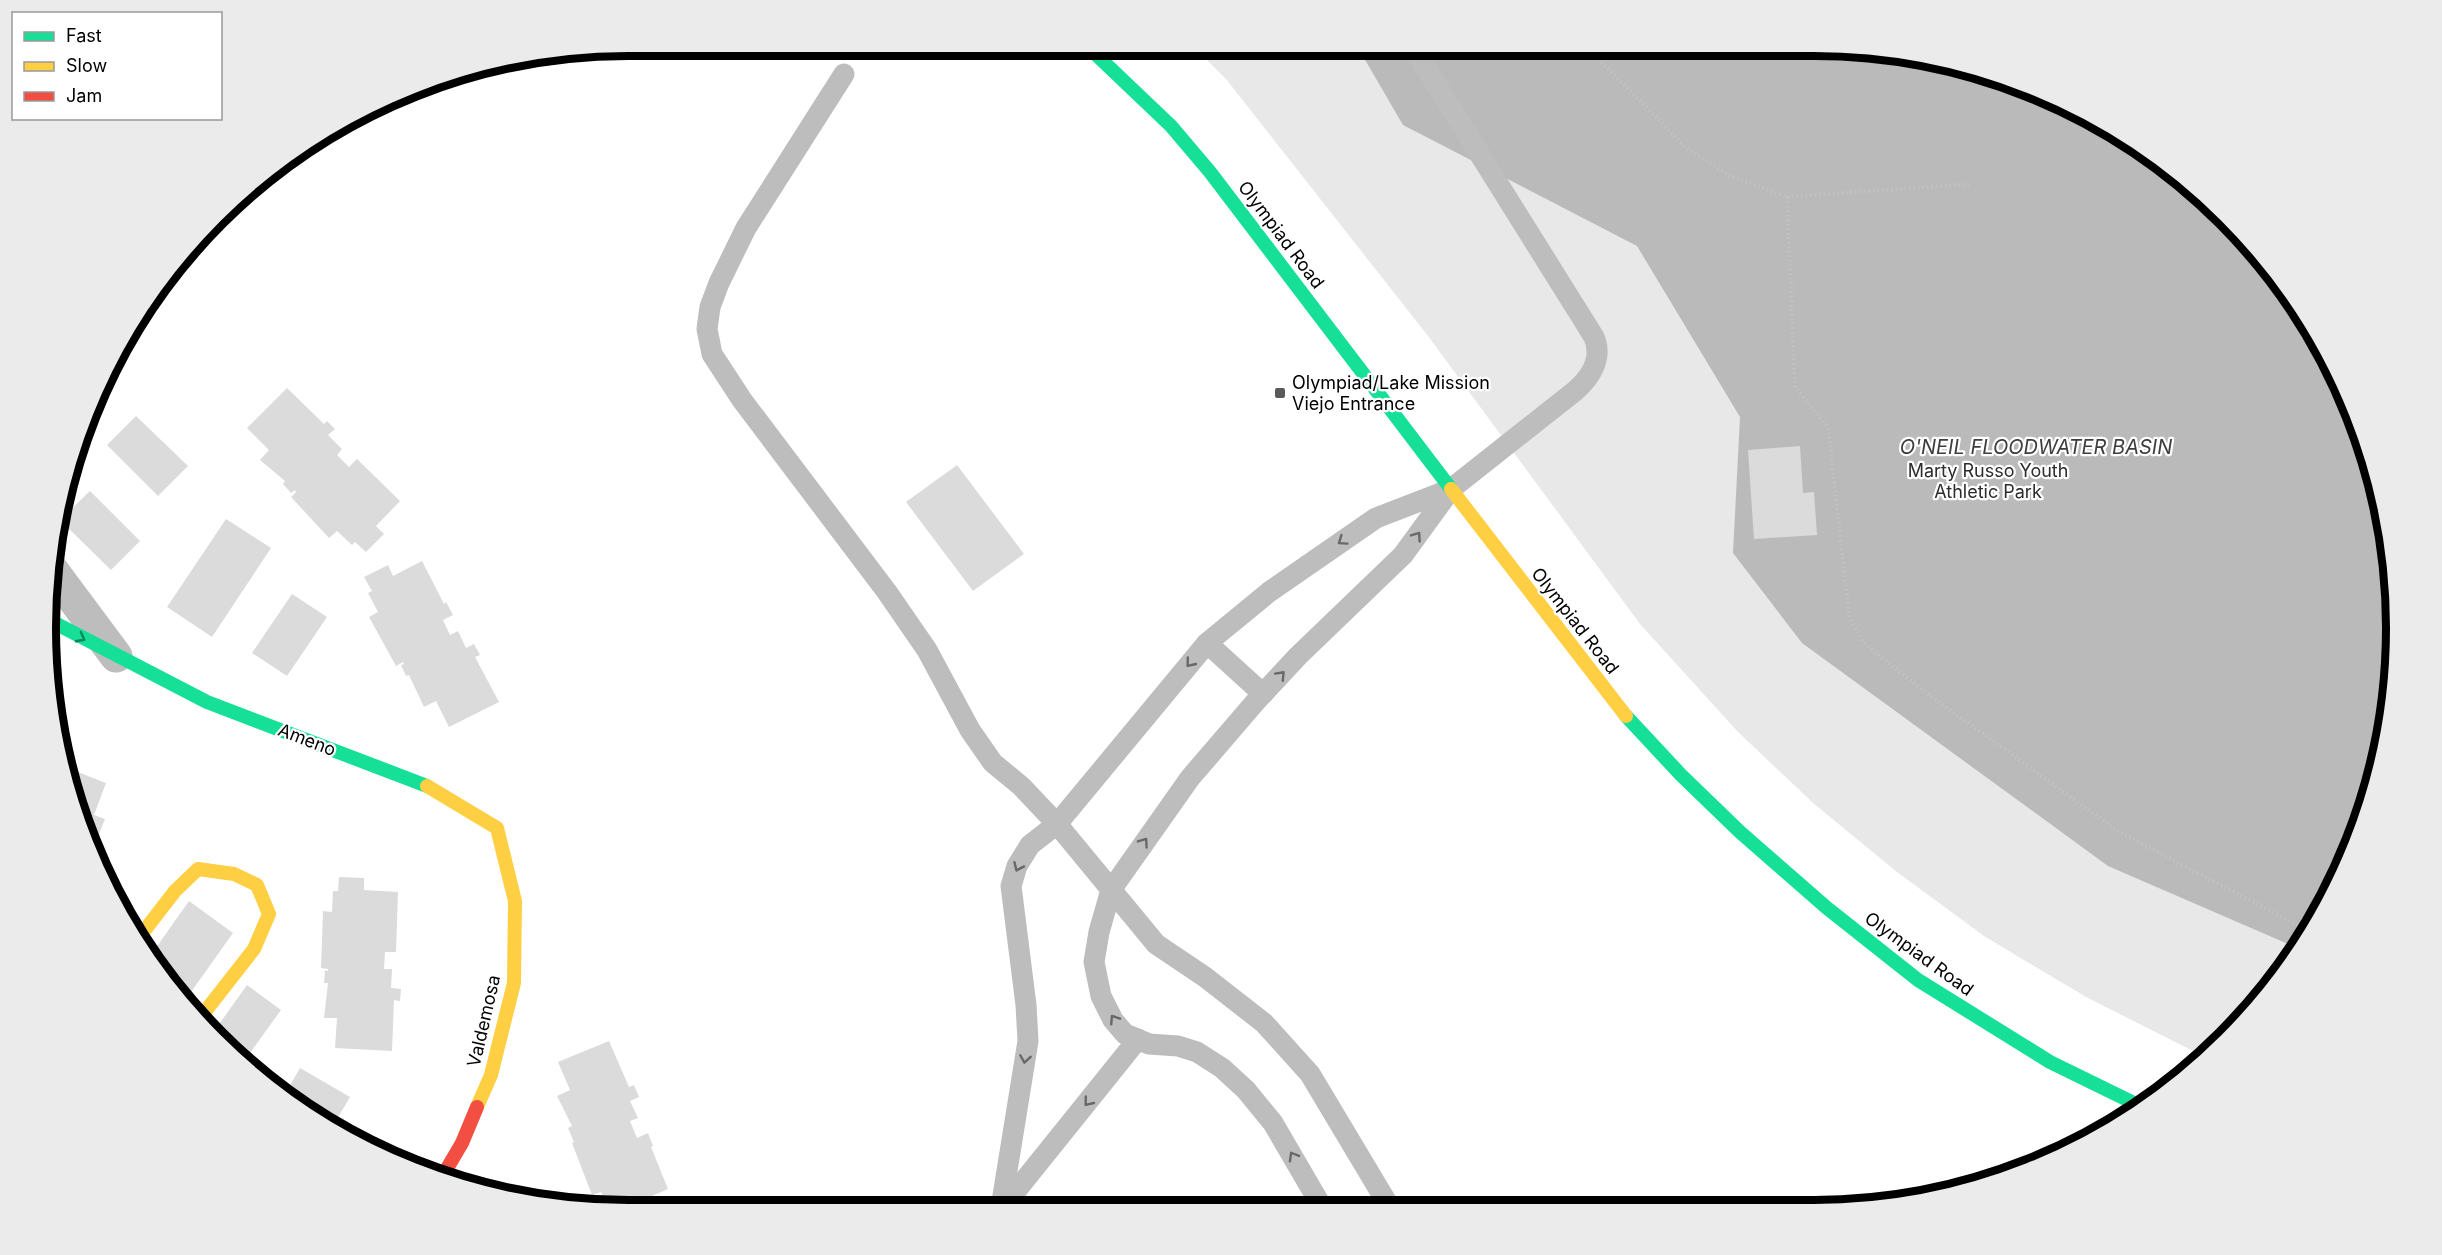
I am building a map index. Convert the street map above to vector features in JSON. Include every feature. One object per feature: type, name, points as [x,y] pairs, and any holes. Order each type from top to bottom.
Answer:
[{"type":"main road","name":"Olympiad Road","points":[[1097,56],[1170,126],[1210,172],[1566,641],[1626,716],[1681,775],[1740,832],[1827,908],[1918,980],[2050,1062],[2133,1102]]},
{"type":"main road","name":"Ameno","points":[[56,625],[207,702],[424,784],[497,828]]},
{"type":"main road","name":"Valdemosa","points":[[446,1170],[462,1143],[491,1075],[514,983],[515,901],[497,828]]},
{"type":"main road","points":[[143,932],[174,891],[198,869],[234,874],[257,885],[269,914],[254,949],[204,1013]]},
{"type":"street","name":"Ameno","points":[[58,578],[116,656]]},
{"type":"lane","points":[[1318,1200],[1274,1123],[1238,1082],[1222,1068],[1197,1052],[1178,1046],[1149,1044],[1125,1034],[1113,1020],[1101,996],[1094,962],[1099,932],[1111,890],[1190,778],[1298,656],[1403,555],[1451,489],[1582,384],[1596,362],[1597,345],[1418,56]]},
{"type":"lane","points":[[844,74],[746,228],[719,283],[710,307],[707,329],[711,354],[742,400],[887,592],[927,650],[970,730],[993,763],[1021,786],[1057,824],[1156,944],[1205,977],[1264,1023],[1310,1074],[1385,1200]]},
{"type":"lane","points":[[1003,1200],[1028,1041],[1011,886],[1017,866],[1030,845],[1057,824],[1207,643],[1269,592],[1376,518],[1451,489]]},
{"type":"lane","points":[[1207,643],[1263,694]]},
{"type":"lane","points":[[1008,1200],[1138,1039]]},
{"type":"path","points":[[1596,56],[1685,147],[1728,175],[1786,197],[1971,184]]},
{"type":"path","points":[[1786,197],[1795,387],[1828,427],[1849,616],[1863,642],[1917,686],[2119,832],[2301,927]]},
{"type":"green space","name":"O'NEIL FLOODWATER BASIN","points":[[1203,56],[1814,56],[1889,60],[1963,75],[2033,99],[2067,114],[2132,152],[2192,197],[2245,250],[2268,279],[2310,342],[2328,375],[2343,409],[2367,479],[2382,553],[2385,590],[2386,628],[2382,702],[2376,739],[2356,811],[2328,880],[2310,914],[2268,976],[2245,1005],[2197,1053],[2086,997],[1984,936],[1897,872],[1813,803],[1738,732],[1640,624],[1428,336],[1226,79]]},
{"type":"water","name":"O'NEIL FLOODWATER BASIN","points":[[1363,56],[1814,56],[1889,60],[1963,75],[2033,99],[2067,114],[2132,152],[2192,197],[2245,250],[2268,279],[2310,342],[2328,375],[2343,409],[2367,479],[2382,553],[2385,590],[2385,665],[2376,739],[2367,776],[2343,846],[2310,914],[2290,945],[2108,866],[1802,643],[1733,553],[1740,417],[1637,246],[1403,125]]},
{"type":"building","points":[[287,388],[324,424],[327,421],[335,429],[328,435],[342,449],[337,455],[349,467],[357,459],[400,501],[376,526],[384,534],[366,552],[355,542],[352,545],[337,531],[329,538],[291,497],[296,492],[295,490],[291,493],[283,484],[285,481],[260,460],[269,450],[247,428]]},
{"type":"building","points":[[136,416],[188,466],[158,496],[107,445]]},
{"type":"building","points":[[1800,446],[1803,493],[1814,492],[1817,535],[1754,539],[1748,450]]},
{"type":"building","points":[[957,465],[1024,554],[973,591],[906,502]]},
{"type":"building","points":[[90,491],[140,541],[111,570],[65,525],[67,514]]},
{"type":"building","points":[[226,519],[271,548],[212,637],[167,607]]},
{"type":"building","points":[[422,561],[444,604],[446,602],[453,615],[443,620],[450,635],[458,631],[466,648],[474,644],[480,655],[475,657],[499,702],[449,727],[436,701],[424,707],[409,675],[406,676],[401,665],[404,664],[403,662],[396,666],[369,617],[378,612],[368,593],[372,591],[364,577],[388,565],[393,576]]},
{"type":"building","points":[[292,594],[327,617],[287,676],[252,653]]},
{"type":"building","points":[[74,770],[106,783],[94,815],[105,819],[97,840]]},
{"type":"building","points":[[339,877],[364,878],[364,890],[398,892],[396,952],[385,952],[384,969],[392,969],[391,988],[401,989],[400,1001],[394,1000],[392,1051],[335,1048],[337,1018],[324,1018],[328,983],[324,983],[325,970],[328,971],[328,969],[321,968],[323,911],[332,912],[333,891],[338,891]]},
{"type":"building","points":[[189,901],[233,933],[189,995],[155,949]]},
{"type":"building","points":[[247,985],[281,1010],[248,1056],[218,1026]]},
{"type":"building","points":[[609,1041],[629,1087],[634,1085],[639,1097],[630,1101],[638,1118],[630,1121],[637,1138],[648,1133],[653,1146],[651,1147],[668,1189],[643,1200],[604,1199],[601,1192],[592,1195],[572,1143],[574,1142],[568,1128],[572,1126],[557,1096],[570,1090],[558,1062]]},
{"type":"building","points":[[300,1068],[350,1097],[336,1120],[289,1088]]},
{"type":"traffic: fast","points":[[1098,56],[1171,126],[1210,172],[1451,489]]},
{"type":"traffic: fast","points":[[56,624],[207,702],[427,786]]},
{"type":"traffic: fast","points":[[1626,716],[1681,775],[1740,832],[1827,908],[1918,980],[2050,1062],[2133,1102]]},
{"type":"traffic: slow","points":[[1451,489],[1626,716]]},
{"type":"traffic: slow","points":[[427,786],[497,828],[515,901],[514,983],[491,1075],[477,1107]]},
{"type":"traffic: slow","points":[[143,932],[175,891],[198,869],[234,874],[257,885],[269,914],[254,949],[204,1013]]},
{"type":"traffic: jam","points":[[446,1170],[462,1143],[477,1107]]},
{"type":"place","name":"Olympiad/Lake Mission Viejo Entrance","points":[[1280,393]]},
{"type":"park label","name":"Marty Russo Youth Athletic Park","points":[[1988,481]]}]
